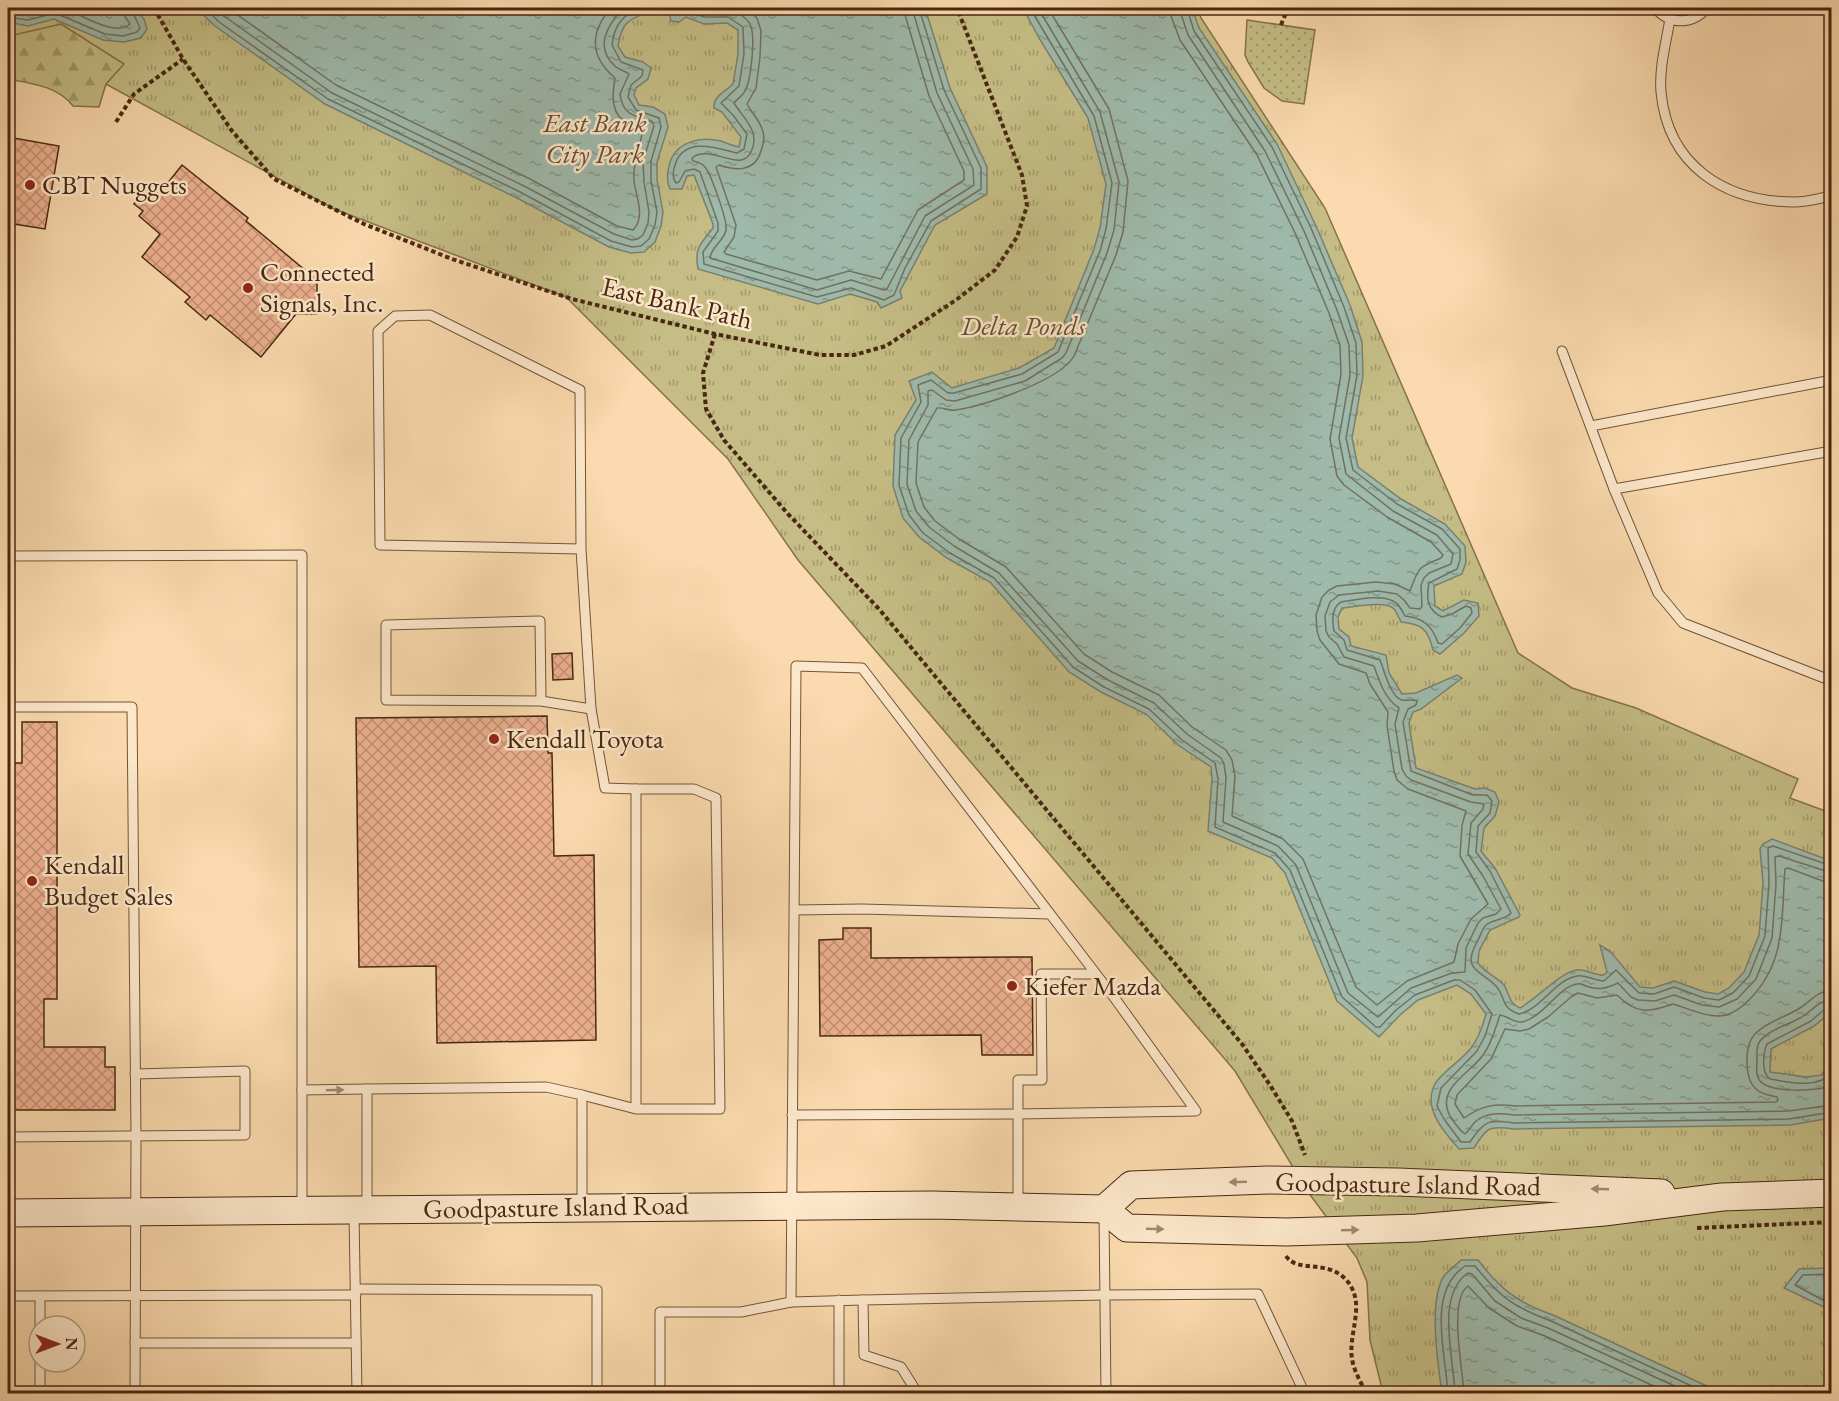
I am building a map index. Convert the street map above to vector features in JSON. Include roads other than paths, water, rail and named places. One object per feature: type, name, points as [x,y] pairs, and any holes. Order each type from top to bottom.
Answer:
[{"type":"main road","name":"Goodpasture Island Road","points":[[1104,1209],[1131,1185],[1268,1180],[1604,1189],[1722,1197]]},
{"type":"main road","name":"Goodpasture Island Road","points":[[8,1214],[791,1205],[1018,1207],[1104,1209],[1127,1228],[1286,1232],[1417,1228],[1604,1212],[1722,1197],[1832,1193]]},
{"type":"lane","points":[[1655,8],[1670,19],[1680,21],[1692,20],[1707,8]]},
{"type":"lane","points":[[1670,19],[1661,75],[1664,110],[1680,150],[1694,168],[1713,183],[1756,198],[1796,202],[1832,196]]},
{"type":"lane","points":[[302,1090],[546,1087],[636,1109],[720,1109],[716,798],[694,789],[605,788],[591,709],[581,549],[580,390],[430,315],[395,316],[378,331],[380,545],[581,549]]},
{"type":"lane","points":[[1562,351],[1614,489],[1658,593],[1683,622],[1832,681]]},
{"type":"lane","points":[[1591,426],[1832,380]]},
{"type":"lane","points":[[1614,489],[1832,451]]},
{"type":"lane","points":[[8,556],[302,555],[302,1209]]},
{"type":"lane","points":[[541,701],[540,621],[386,625],[386,700],[541,701],[591,709]]},
{"type":"lane","points":[[791,1302],[791,1205],[792,1115],[795,910],[796,666],[862,668],[1095,974],[1196,1111],[792,1115]]},
{"type":"lane","points":[[8,708],[132,707],[136,1137],[135,1394]]},
{"type":"lane","points":[[636,789],[636,1109]]},
{"type":"lane","points":[[795,910],[1049,914]]},
{"type":"lane","points":[[1018,1207],[1018,1080],[1042,1080],[1041,974],[1095,974]]},
{"type":"lane","points":[[8,1137],[245,1135],[245,1071],[135,1074]]},
{"type":"lane","points":[[357,1394],[356,1292],[367,1089]]},
{"type":"lane","points":[[582,1095],[582,1207]]},
{"type":"lane","points":[[1104,1209],[1106,1394]]},
{"type":"lane","points":[[8,1296],[135,1297],[597,1290],[597,1394]]},
{"type":"lane","points":[[660,1394],[660,1312],[741,1312],[791,1302],[839,1300],[1258,1294],[1305,1394]]},
{"type":"lane","points":[[40,1296],[40,1314]]},
{"type":"lane","points":[[839,1300],[839,1394]]},
{"type":"lane","points":[[863,1300],[864,1355],[902,1367],[918,1394]]},
{"type":"lane","points":[[135,1342],[356,1343]]},
{"type":"lane","points":[[40,1374],[40,1394]]},
{"type":"water","points":[[8,8],[135,8],[144,19],[147,29],[141,38],[124,42],[103,40],[54,19],[28,26],[8,22]]},
{"type":"water","points":[[196,8],[654,8],[626,24],[618,46],[625,57],[643,62],[651,68],[648,79],[636,88],[634,95],[639,105],[653,107],[665,114],[668,127],[657,162],[657,180],[663,212],[655,242],[644,252],[631,253],[609,247],[517,198],[325,104],[215,26]]},
{"type":"water","points":[[668,8],[925,8],[950,88],[987,167],[987,194],[935,225],[900,291],[902,298],[881,308],[877,302],[850,294],[818,304],[698,269],[698,251],[713,228],[713,224],[694,175],[687,176],[682,189],[670,189],[667,180],[668,172],[676,151],[697,140],[721,141],[739,147],[741,137],[722,112],[714,108],[717,97],[733,84],[738,54],[738,30],[727,23],[704,24],[686,17],[679,22],[671,21]]},
{"type":"water","points":[[1023,8],[1192,8],[1199,28],[1277,144],[1350,305],[1362,342],[1363,376],[1352,438],[1358,467],[1401,499],[1445,524],[1465,546],[1466,562],[1462,574],[1434,586],[1435,606],[1443,611],[1464,600],[1478,603],[1479,616],[1440,654],[1433,650],[1429,637],[1423,629],[1414,624],[1401,622],[1390,606],[1377,604],[1342,608],[1338,617],[1339,629],[1349,637],[1351,646],[1386,655],[1389,673],[1402,694],[1416,693],[1457,675],[1462,678],[1421,709],[1413,712],[1409,723],[1416,768],[1475,789],[1485,788],[1495,792],[1499,802],[1495,816],[1484,828],[1481,851],[1495,868],[1520,915],[1490,930],[1479,951],[1478,963],[1504,985],[1511,1001],[1520,1008],[1570,972],[1579,970],[1604,975],[1607,972],[1600,945],[1610,951],[1640,987],[1653,988],[1674,981],[1718,994],[1729,988],[1744,972],[1759,935],[1763,883],[1760,849],[1763,844],[1772,839],[1831,861],[1831,1012],[1814,1026],[1771,1049],[1770,1072],[1806,1077],[1822,1075],[1831,1062],[1831,1118],[1790,1125],[1513,1129],[1498,1127],[1485,1132],[1474,1148],[1459,1149],[1436,1119],[1431,1102],[1435,1084],[1474,1044],[1480,1031],[1486,1014],[1471,994],[1457,985],[1418,1000],[1379,1037],[1337,1001],[1285,873],[1272,858],[1208,831],[1211,767],[1178,745],[1146,714],[1101,692],[1069,672],[990,582],[947,558],[919,537],[903,518],[893,486],[895,435],[916,400],[909,381],[932,372],[952,388],[1019,368],[1054,348],[1094,249],[1100,228],[1106,184],[1088,118]]},
{"type":"water","points":[[1461,1260],[1478,1260],[1502,1287],[1520,1300],[1722,1393],[1442,1393],[1438,1366],[1436,1300],[1444,1276]]},
{"type":"water","points":[[1831,1268],[1831,1313],[1824,1307],[1784,1288],[1799,1269]]},
{"type":"place","name":"CBT Nuggets","points":[[30,185]]},
{"type":"place","name":"Connected Signals, Inc.","points":[[248,288]]},
{"type":"place","name":"Kendall Toyota","points":[[494,739]]},
{"type":"place","name":"Kendall Budget Sales","points":[[32,881]]},
{"type":"place","name":"Kiefer Mazda","points":[[1012,986]]},
{"type":"park label","name":"East Bank City Park","points":[[595,138]]},
{"type":"park label","name":"Delta Ponds","points":[[1023,326]]}]
